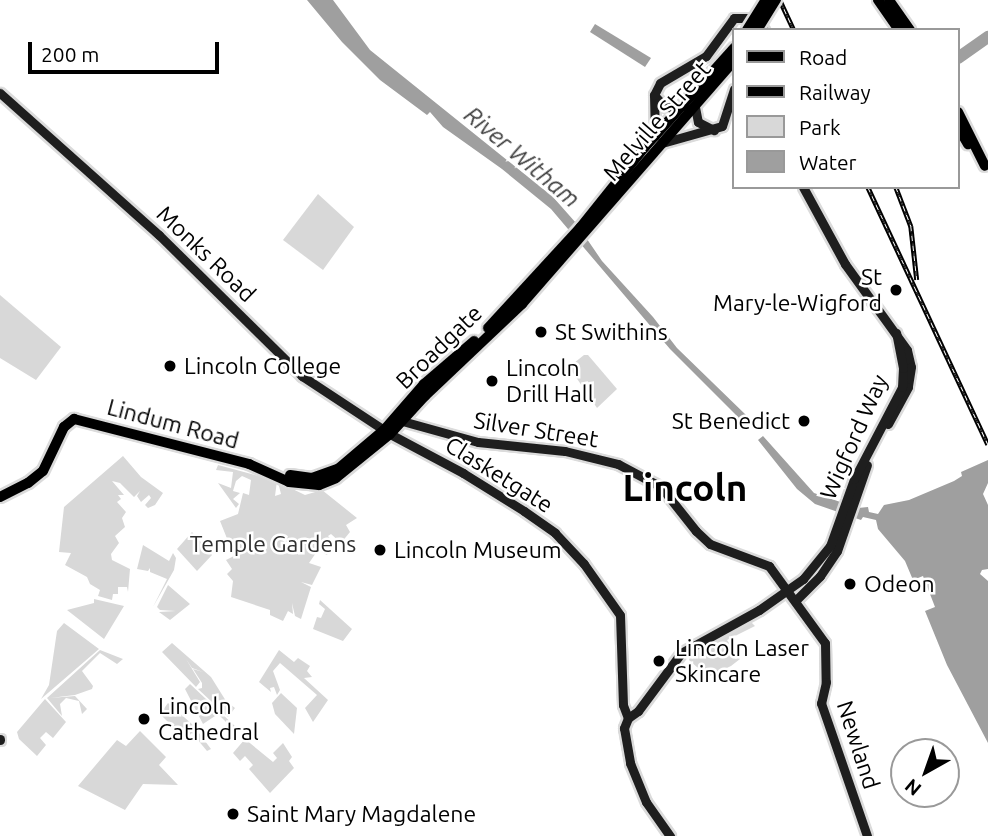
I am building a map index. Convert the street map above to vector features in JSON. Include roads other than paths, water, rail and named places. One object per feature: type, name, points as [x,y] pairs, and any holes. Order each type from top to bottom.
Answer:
[{"type":"main road","points":[[748,28],[766,0]]},
{"type":"main road","points":[[758,28],[776,0]]},
{"type":"main road","points":[[878,0],[898,28]]},
{"type":"main road","points":[[889,0],[909,28]]},
{"type":"main road","points":[[732,93],[727,104],[725,121],[716,130],[659,139],[653,95],[660,83],[710,53],[730,22],[737,17],[746,18],[761,28]]},
{"type":"main road","name":"Melville Street","points":[[524,295],[579,235],[659,139],[729,63]]},
{"type":"main road","name":"Monks Road","points":[[0,93],[159,235],[302,376],[387,432]]},
{"type":"main road","points":[[653,95],[665,107],[690,107],[698,122],[716,130]]},
{"type":"main road","points":[[960,116],[986,168]]},
{"type":"main road","points":[[960,130],[986,168]]},
{"type":"main road","name":"Wigford Way","points":[[796,600],[832,560],[867,452],[902,387],[903,361],[896,333],[845,264],[804,189]]},
{"type":"main road","name":"Broadgate","points":[[387,432],[524,295]]},
{"type":"main road","name":"Lindum Road","points":[[0,497],[29,484],[43,471],[62,431],[70,421],[84,419],[249,464],[278,475],[312,478],[330,473],[387,432]]},
{"type":"main road","name":"Silver Street","points":[[398,420],[478,442],[588,455],[618,464],[667,492],[696,531],[710,544],[761,561]]},
{"type":"main road","name":"Clasketgate","points":[[387,432],[463,473],[519,508],[555,533],[580,559],[620,618],[623,705],[628,718]]},
{"type":"main road","name":"Wigford Way","points":[[628,718],[638,711],[681,653],[760,610],[787,587],[803,579],[830,546],[844,518]]},
{"type":"main road","name":"Newland","points":[[761,561],[787,587],[825,643],[826,682],[821,704],[867,836]]},
{"type":"main road","points":[[628,718],[624,728],[635,776],[646,802],[670,836]]},
{"type":"water","points":[[307,0],[333,0],[370,50],[553,197],[576,223],[602,261],[677,348],[747,416],[742,421],[670,349],[551,209],[502,169],[443,127],[430,112],[427,115],[380,80],[342,42]]},
{"type":"water","points":[[595,24],[651,58],[645,67],[590,32]]},
{"type":"water","points":[[763,436],[814,493],[858,508],[868,507],[869,512],[878,514],[884,505],[909,500],[954,481],[962,476],[961,472],[988,460],[988,483],[983,494],[988,505],[988,569],[982,570],[980,574],[988,581],[988,743],[947,665],[925,611],[935,607],[923,576],[913,580],[905,561],[878,529],[876,520],[863,517],[861,520],[815,504],[797,489],[758,440]]},
{"type":"waterway","points":[[960,57],[988,37]]},
{"type":"railway","points":[[780,0],[793,28]]},
{"type":"railway","points":[[869,189],[988,444]]},
{"type":"railway","points":[[897,189],[911,226],[917,280]]},
{"type":"place","name":"St Mary-le-Wigford","points":[[896,290]]},
{"type":"place","name":"St Swithins","points":[[541,332]]},
{"type":"place","name":"Lincoln College","points":[[170,366]]},
{"type":"place","name":"Lincoln Drill Hall","points":[[492,381]]},
{"type":"place","name":"St Benedict","points":[[804,421]]},
{"type":"place","name":"Lincoln Museum","points":[[380,550]]},
{"type":"place","name":"Odeon","points":[[850,584]]},
{"type":"place","name":"Lincoln Laser Skincare","points":[[659,661]]},
{"type":"place","name":"Lincoln Cathedral","points":[[144,719]]},
{"type":"place","name":"Saint Mary Magdalene","points":[[233,814]]},
{"type":"district","name":"Lincoln","points":[[685,488]]},
{"type":"water label","name":"River Witham","points":[[522,157]]},
{"type":"park label","name":"Temple Gardens","points":[[273,544]]}]
